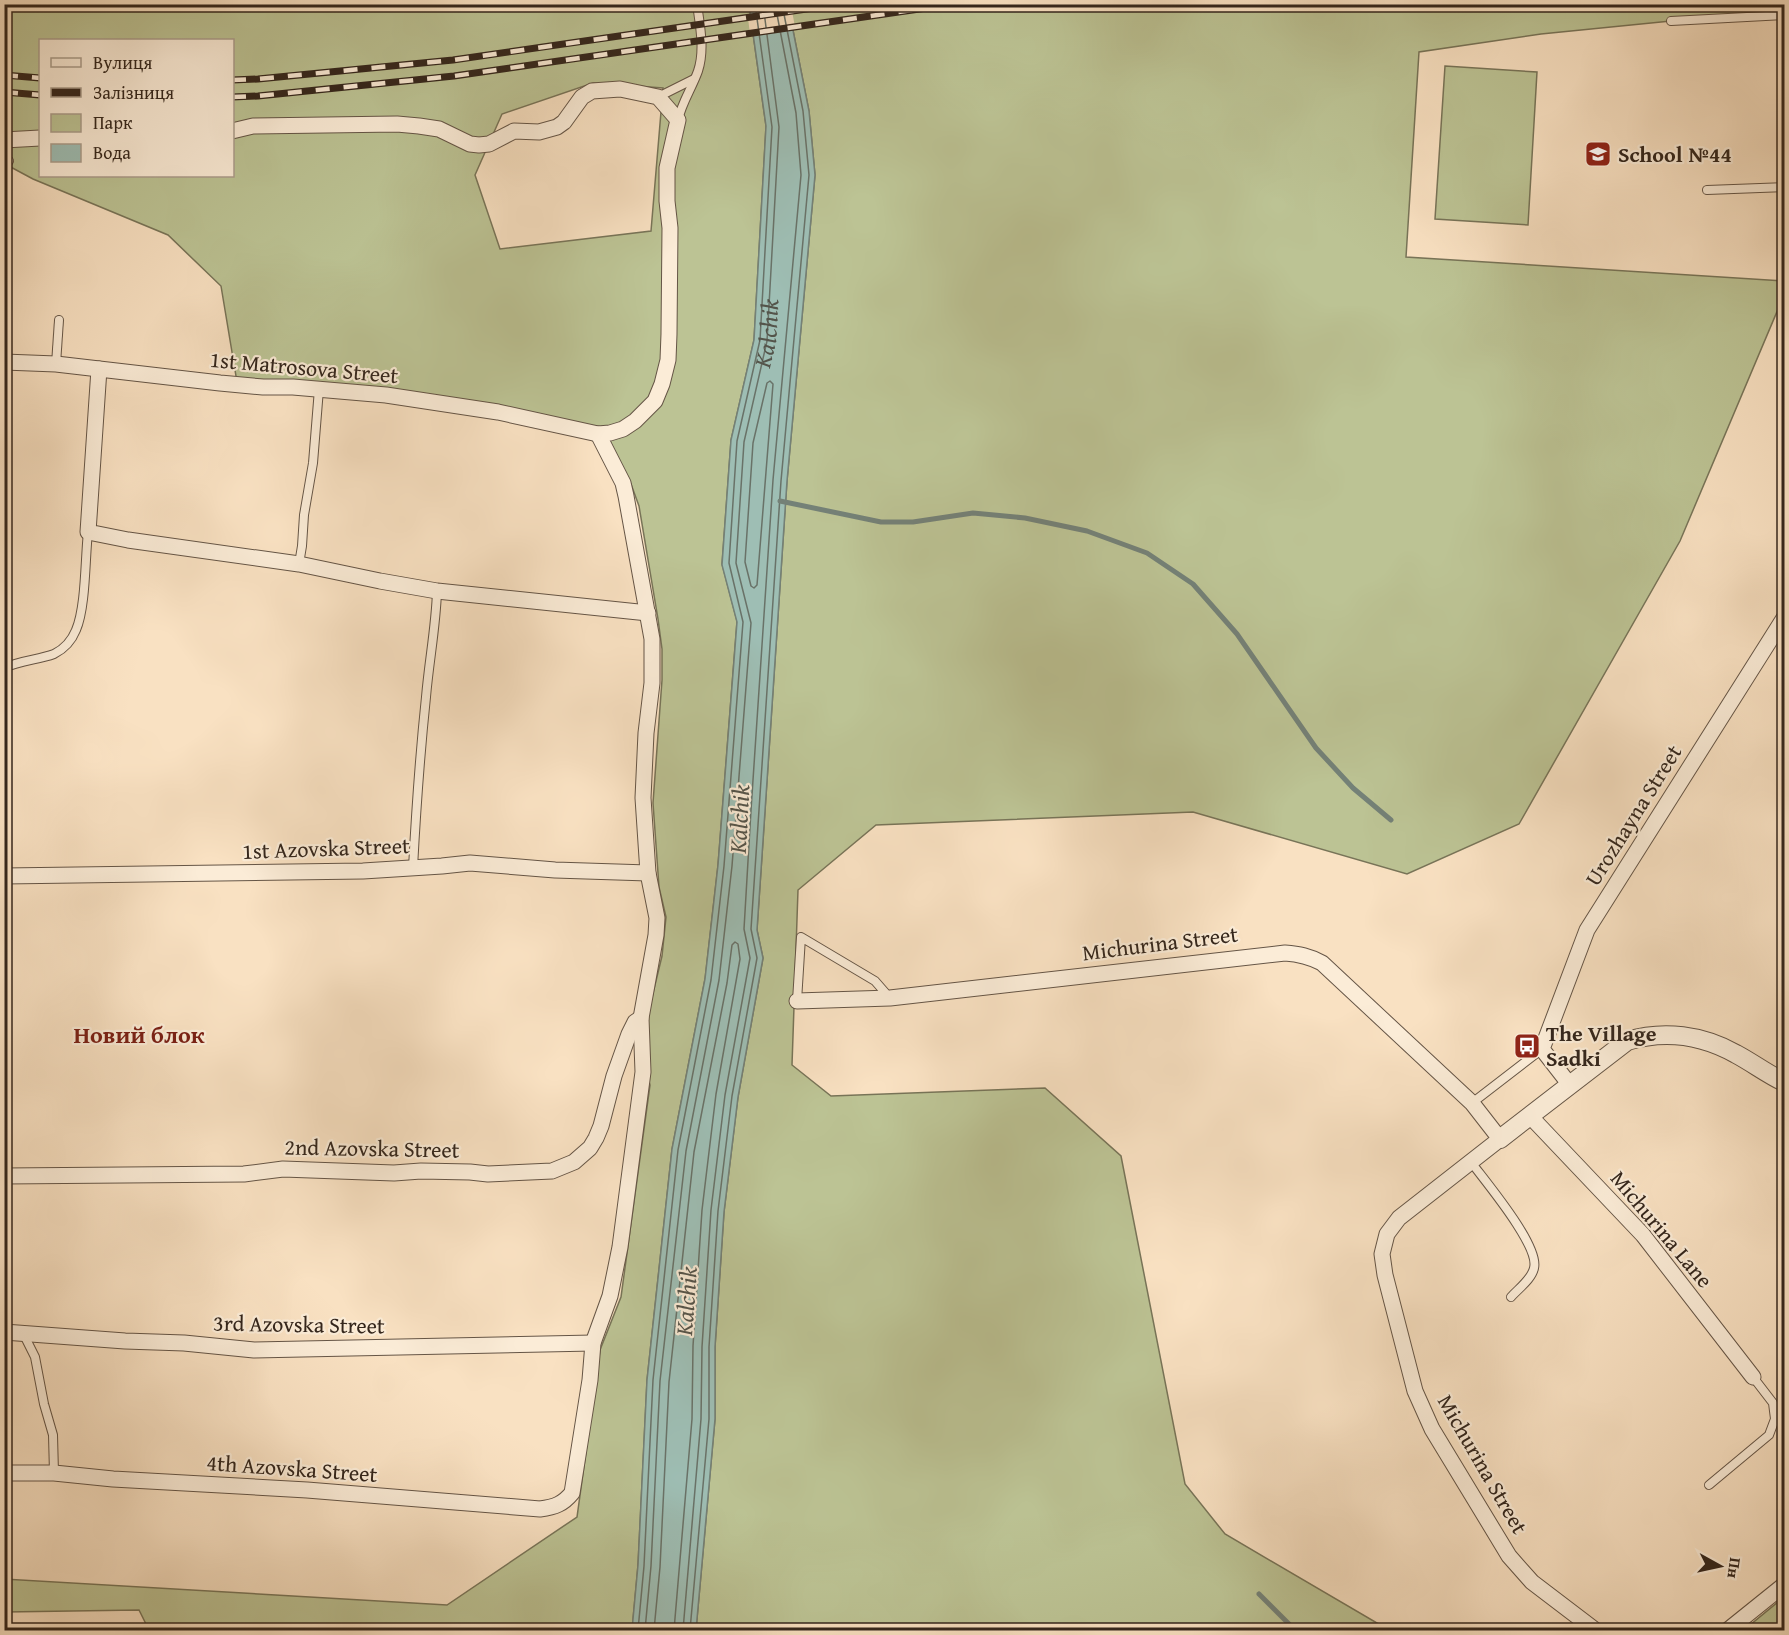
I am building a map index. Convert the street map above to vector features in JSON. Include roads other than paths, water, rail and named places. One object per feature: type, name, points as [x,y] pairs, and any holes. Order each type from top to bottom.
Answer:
[{"type":"street","points":[[234,131],[253,126],[397,124],[439,129],[470,144],[489,144],[514,131],[539,132],[557,128],[582,97],[592,91],[620,89],[658,96],[678,120],[667,168],[670,228],[669,334],[668,360],[662,384],[655,401],[635,421],[610,434],[598,434],[623,483],[652,639],[652,683],[646,734],[643,798],[648,873],[657,918],[641,1018],[643,1072],[617,1269],[593,1343]]},
{"type":"street","points":[[4,140],[39,138]]},
{"type":"street","name":"1st Matrosova Street","points":[[4,362],[56,364],[232,384],[386,395],[481,409],[598,434]]},
{"type":"street","points":[[99,369],[87,532],[139,542],[299,564],[437,591],[648,613]]},
{"type":"street","name":"Urozhayna Street","points":[[1542,1049],[1587,930],[1785,618]]},
{"type":"street","name":"1st Azovska Street","points":[[4,876],[363,871],[470,863],[591,872],[648,873]]},
{"type":"street","name":"Michurina Street","points":[[797,1001],[890,998],[1285,953],[1298,954],[1310,957],[1332,971],[1472,1103],[1500,1139]]},
{"type":"street","name":"2nd Azovska Street","points":[[4,1176],[244,1174],[283,1169],[488,1174],[552,1171],[574,1162],[590,1148],[596,1138],[629,1034],[635,1022],[641,1018]]},
{"type":"street","name":"Michurina Street","points":[[1595,1630],[1532,1582],[1509,1556],[1432,1429],[1415,1391],[1385,1275],[1382,1254],[1387,1234],[1399,1218],[1627,1041],[1647,1035],[1677,1035],[1707,1041],[1736,1053],[1771,1076],[1785,1082]]},
{"type":"street","points":[[1542,1049],[1570,1085]]},
{"type":"street","name":"Michurina Lane","points":[[1530,1116],[1643,1235],[1753,1377]]},
{"type":"street","name":"3rd Azovska Street","points":[[4,1332],[184,1343],[254,1350],[593,1343]]},
{"type":"street","name":"4th Azovska Street","points":[[4,1473],[54,1473],[540,1509],[556,1506],[572,1493],[590,1380],[593,1343]]},
{"type":"street","points":[[1728,1630],[1785,1585]]},
{"type":"lane","points":[[678,120],[698,70],[702,47],[697,4]]},
{"type":"lane","points":[[1671,21],[1785,15]]},
{"type":"lane","points":[[658,96],[694,79]]},
{"type":"lane","points":[[1707,190],[1785,187]]},
{"type":"lane","points":[[56,364],[59,320]]},
{"type":"lane","points":[[299,564],[303,515],[313,463],[319,389]]},
{"type":"lane","points":[[4,668],[54,654],[67,645],[76,630],[79,619],[87,532]]},
{"type":"lane","points":[[413,868],[418,770],[436,622],[437,591]]},
{"type":"lane","points":[[797,1001],[801,937],[875,981],[890,998]]},
{"type":"lane","points":[[1472,1103],[1542,1049]]},
{"type":"lane","points":[[1471,1162],[1518,1224],[1534,1258],[1535,1267],[1531,1275],[1511,1297]]},
{"type":"lane","points":[[24,1335],[35,1357],[53,1435],[54,1473]]},
{"type":"lane","points":[[1709,1485],[1769,1435],[1775,1419],[1773,1403],[1753,1377]]},
{"type":"water","name":"Kalchik","points":[[749,5],[788,5],[809,111],[815,175],[787,481],[757,930],[763,958],[738,1097],[724,1212],[715,1347],[715,1419],[696,1630],[632,1630],[638,1565],[647,1380],[672,1149],[705,979],[718,865],[737,622],[722,565],[731,440],[754,340],[766,126]]},
{"type":"waterway","points":[[780,501],[881,522],[913,522],[973,513],[1025,518],[1087,531],[1147,553],[1193,584],[1237,634],[1316,748],[1353,788],[1391,820]]},
{"type":"waterway","points":[[1259,1594],[1295,1630]]},
{"type":"railway","points":[[234,80],[453,60],[841,4]]},
{"type":"railway","points":[[234,97],[454,76],[954,4]]},
{"type":"railway","points":[[4,75],[39,78]]},
{"type":"railway","points":[[4,92],[39,95]]},
{"type":"place","name":"School №44","points":[[1598,154]]},
{"type":"place","name":"The Village Sadki","points":[[1527,1046]]},
{"type":"district","name":"Новий блок","points":[[139,1034]]}]
